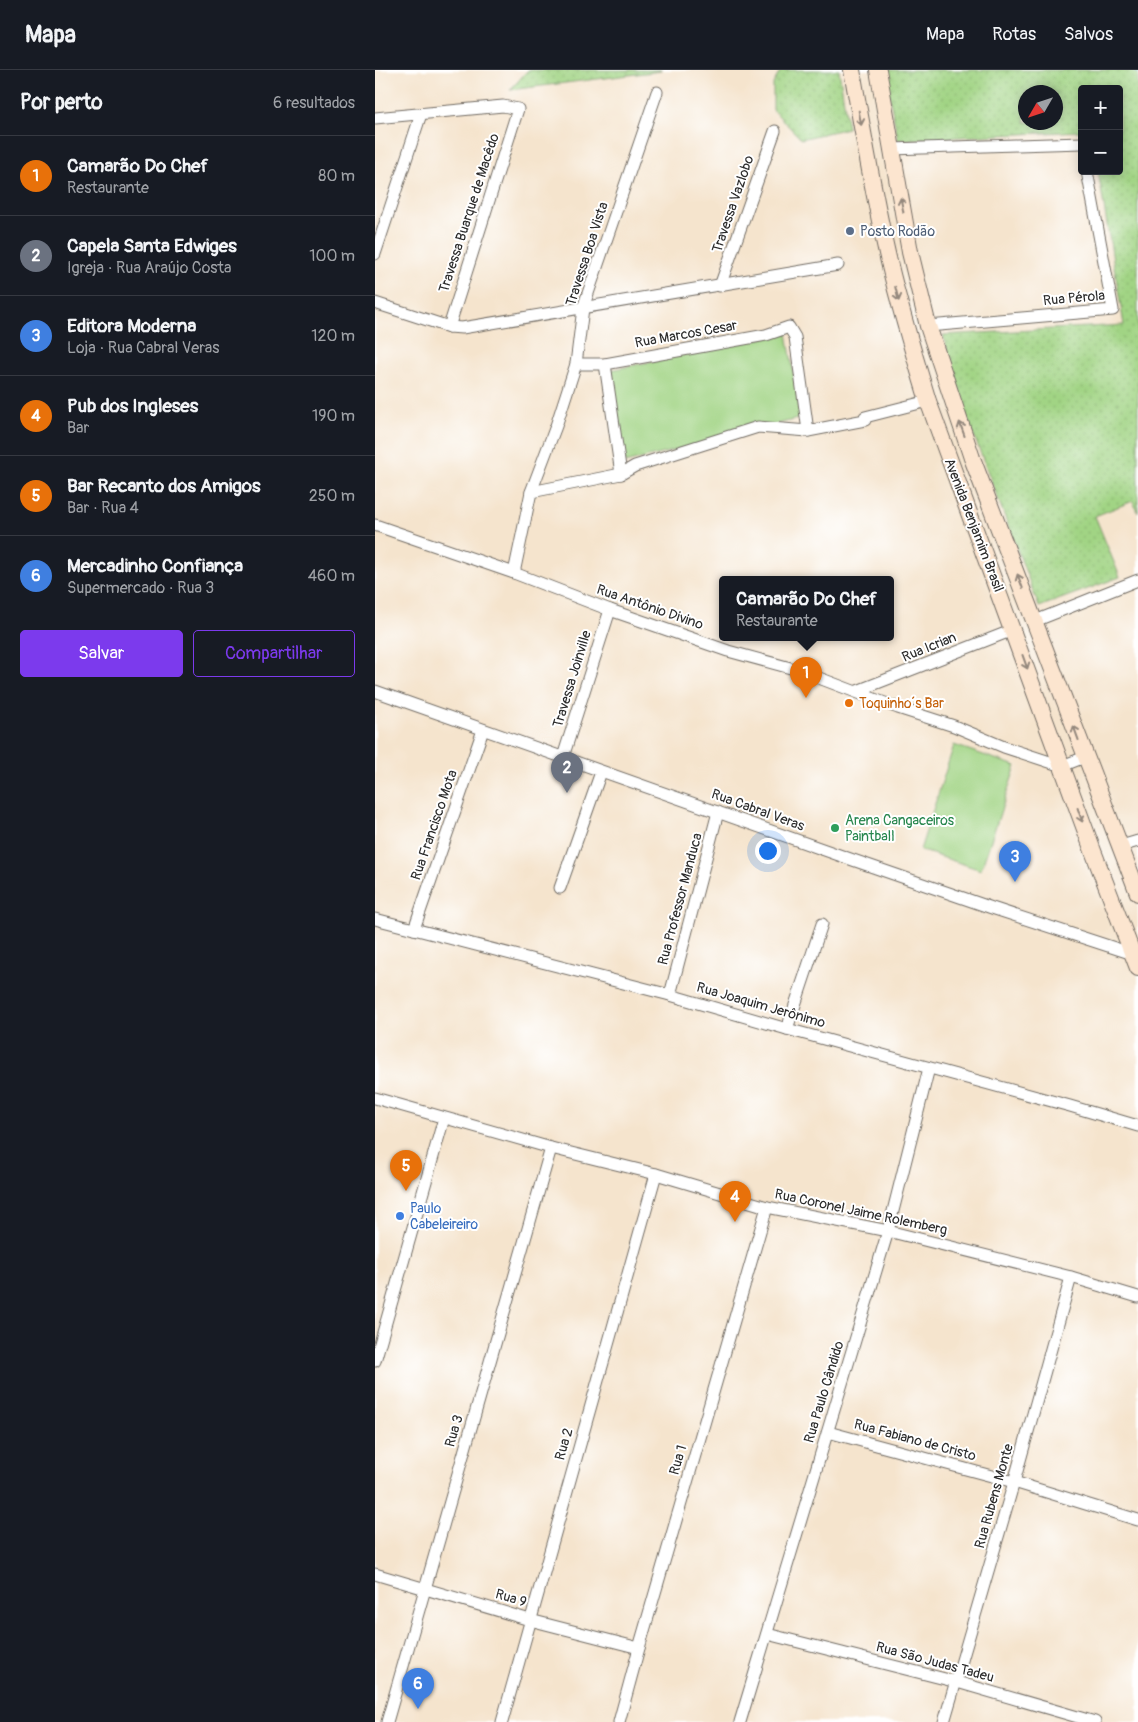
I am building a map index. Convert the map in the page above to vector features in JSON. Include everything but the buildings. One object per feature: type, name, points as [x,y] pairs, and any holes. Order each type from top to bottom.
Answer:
[{"type":"main road","name":"Avenida Benjamim Brasil","points":[[852,70],[889,261],[907,334],[928,402],[1135,961]]},
{"type":"main road","name":"Avenida Benjamim Brasil","points":[[878,70],[912,258],[928,326],[954,406],[1085,757],[1138,893]]},
{"type":"main road","points":[[889,261],[912,258]]},
{"type":"main road","points":[[975,527],[996,518]]},
{"type":"street","name":"Travessa Boa Vista","points":[[514,573],[531,492],[556,426],[576,364],[583,308],[657,92]]},
{"type":"street","name":"Travessa Buarque de Macêdo","points":[[421,114],[503,106],[518,109],[449,327]]},
{"type":"street","points":[[375,118],[421,114],[375,254]]},
{"type":"street","name":"Travessa Vazlobo","points":[[720,286],[775,131]]},
{"type":"street","points":[[891,149],[1078,144]]},
{"type":"street","name":"Rua Pérola","points":[[928,326],[1113,310],[1088,175]]},
{"type":"street","points":[[375,303],[449,327],[462,328],[837,265]]},
{"type":"street","name":"Rua Marcos Cesar","points":[[576,364],[605,364],[766,335],[789,326],[795,337],[808,431]]},
{"type":"street","points":[[605,364],[621,474]]},
{"type":"street","points":[[531,492],[621,474],[635,466],[758,427],[808,431],[865,420],[865,417],[928,402]]},
{"type":"street","name":"Rua Antônio Divino","points":[[375,526],[514,573],[609,610],[729,651],[798,670],[898,708],[954,726],[1004,747],[1062,766]]},
{"type":"street","points":[[1035,621],[1138,580]]},
{"type":"street","name":"Travessa Joinville","points":[[563,757],[609,610]]},
{"type":"street","name":"Rua Icrian","points":[[857,692],[1013,630]]},
{"type":"street","name":"Rua Cabral Veras","points":[[375,691],[983,905],[1135,961]]},
{"type":"street","name":"Rua Francisco Mota","points":[[414,929],[483,730]]},
{"type":"street","points":[[1062,766],[1085,757]]},
{"type":"street","points":[[560,888],[601,772]]},
{"type":"street","name":"Rua Professor Manduca","points":[[670,995],[718,812]]},
{"type":"street","points":[[1121,846],[1138,841]]},
{"type":"street","name":"Rua Joaquim Jerônimo","points":[[375,919],[670,995],[1138,1126]]},
{"type":"street","points":[[787,1029],[822,924]]},
{"type":"street","name":"Rua Paulo Cândido","points":[[740,1722],[888,1231],[929,1068]]},
{"type":"street","name":"Rua Coronel Jaime Rolemberg","points":[[375,1098],[551,1148],[656,1174],[767,1207],[888,1231],[1071,1277],[1138,1297]]},
{"type":"street","points":[[375,1361],[444,1118]]},
{"type":"street","name":"Rua 3","points":[[387,1722],[551,1148]]},
{"type":"street","name":"Rua 2","points":[[502,1722],[656,1174]]},
{"type":"street","name":"Rua 1","points":[[619,1722],[767,1207]]},
{"type":"street","name":"Rua Rubens Monte","points":[[944,1722],[1015,1482],[1071,1277]]},
{"type":"street","name":"Rua Fabiano de Cristo","points":[[828,1432],[1015,1482],[1138,1520]]},
{"type":"street","name":"Rua 9","points":[[375,1574],[531,1620],[639,1648]]},
{"type":"street","name":"Rua São Judas Tadeu","points":[[767,1634],[957,1682],[1095,1722]]},
{"type":"green space","points":[[528,70],[661,70],[661,71],[510,90]]},
{"type":"green space","points":[[781,70],[839,70],[848,128],[801,139],[773,110],[773,84]]},
{"type":"green space","points":[[884,70],[1138,70],[1138,513],[1133,501],[1095,516],[1120,577],[1039,607],[965,412],[943,335],[1124,325],[1099,175],[1123,175],[1123,85],[1078,85],[1078,131],[898,140]]},
{"type":"green space","points":[[787,333],[801,418],[625,463],[611,370]]},
{"type":"green space","points":[[954,745],[1016,766],[981,870],[920,850]]},
{"type":"waterway","points":[[1134,70],[1138,71]]},
{"type":"place","name":"Posto Rodão","points":[[850,231]]},
{"type":"place","name":"Camarão Do Chef","points":[[806,698]]},
{"type":"place","name":"Toquinho´s Bar","points":[[849,703]]},
{"type":"place","name":"Capela Santa Edwiges","points":[[567,793]]},
{"type":"place","name":"Arena Cangaceiros Paintball","points":[[835,828]]},
{"type":"place","name":"Editora Moderna","points":[[1015,882]]},
{"type":"place","name":"Bar Recanto dos Amigos","points":[[406,1191]]},
{"type":"place","name":"Paulo Cabeleireiro","points":[[400,1216]]},
{"type":"place","name":"Pub dos Ingleses","points":[[735,1222]]},
{"type":"place","name":"Mercadinho Confiança","points":[[418,1709]]}]
